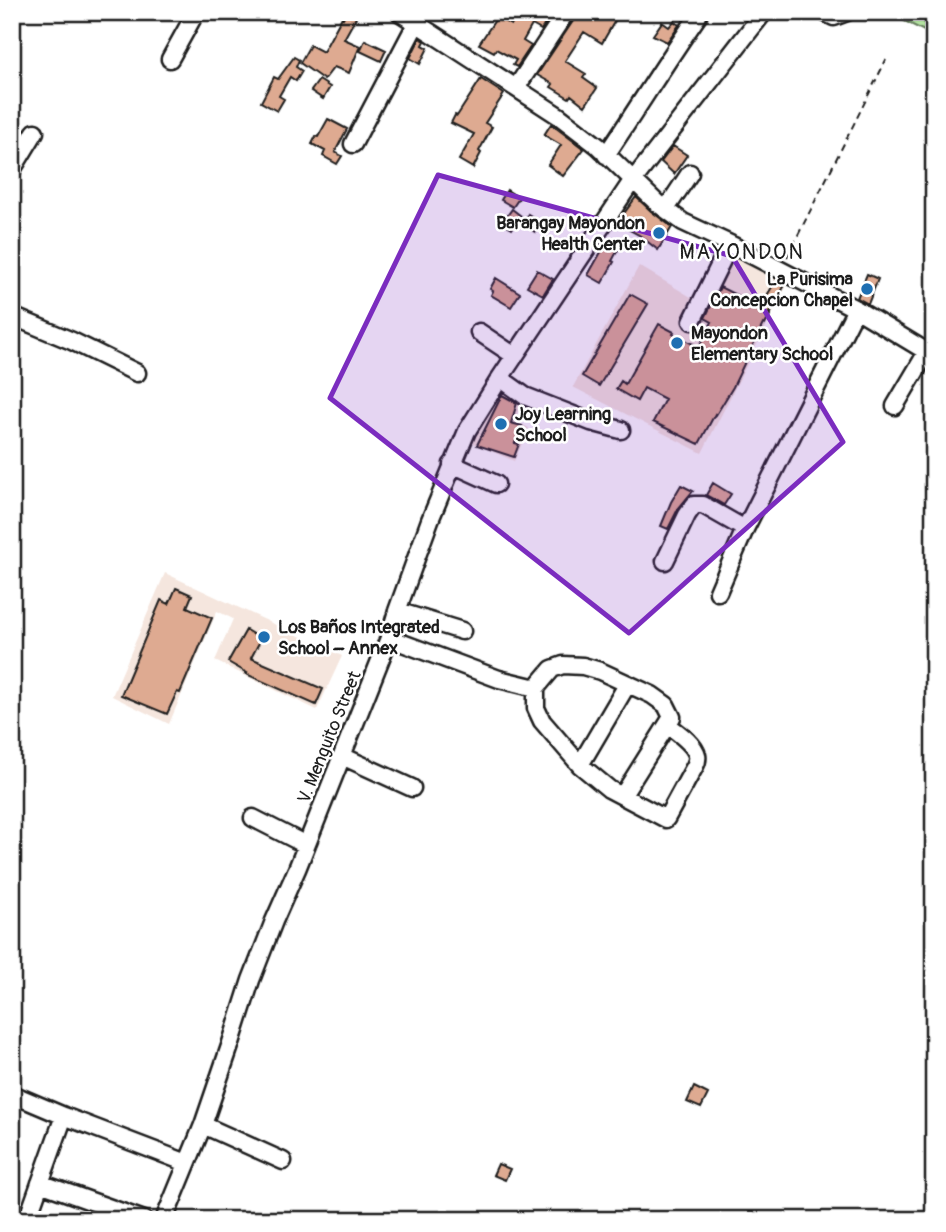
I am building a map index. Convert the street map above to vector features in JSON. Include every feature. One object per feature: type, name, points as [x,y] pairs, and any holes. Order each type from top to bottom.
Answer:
[{"type":"street","points":[[170,59],[196,12]]},
{"type":"street","points":[[400,12],[559,116],[682,222],[856,309],[930,354],[895,406]]},
{"type":"street","points":[[516,88],[566,12]]},
{"type":"street","name":"V. Menguito Street","points":[[164,1220],[202,1125],[251,980],[389,638],[452,464],[467,430],[632,180],[764,12]]},
{"type":"street","points":[[824,12],[834,17],[847,12]]},
{"type":"street","points":[[606,155],[698,16]]},
{"type":"street","points":[[353,144],[416,22]]},
{"type":"street","points":[[12,170],[35,132]]},
{"type":"street","points":[[666,209],[690,173]]},
{"type":"street","points":[[692,321],[730,244]]},
{"type":"street","points":[[718,592],[745,529],[856,309]]},
{"type":"street","points":[[12,316],[72,341],[137,373]]},
{"type":"street","points":[[479,332],[514,356]]},
{"type":"street","points":[[500,378],[525,396],[591,422],[621,430]]},
{"type":"street","points":[[452,464],[496,484]]},
{"type":"street","points":[[664,561],[694,505],[703,505],[745,529]]},
{"type":"street","points":[[397,611],[462,631]]},
{"type":"street","points":[[389,638],[499,679],[536,688]]},
{"type":"street","points":[[622,795],[672,717],[666,705],[652,695],[600,671],[571,664],[552,669],[536,688],[536,709],[542,721],[580,765],[609,789],[666,819],[698,757],[687,741],[668,725]]},
{"type":"street","points":[[580,765],[627,685]]},
{"type":"street","points":[[342,756],[412,788]]},
{"type":"street","points":[[253,818],[306,845]]},
{"type":"street","points":[[12,1094],[187,1163]]},
{"type":"street","points":[[27,1220],[64,1116]]},
{"type":"street","points":[[202,1125],[283,1161]]},
{"type":"street","points":[[40,1183],[145,1220]]},
{"type":"path","points":[[780,271],[886,60]]},
{"type":"highlighted area","points":[[438,175],[732,256],[843,442],[629,633],[330,398]]},
{"type":"shaded area","name":"Mayondon Elementary School","points":[[724,249],[788,283],[702,453],[573,387],[639,266],[696,300]]},
{"type":"shaded area","name":"Joy Learning School","points":[[499,391],[523,402],[514,420],[529,428],[514,461],[471,442]]},
{"type":"shaded area","name":"Los Baños Integrated School – Annex","points":[[165,573],[342,656],[317,710],[215,661],[233,619],[217,611],[169,724],[112,696]]},
{"type":"green space","points":[[895,12],[934,12],[934,36],[893,15]]},
{"type":"building","points":[[346,12],[359,12],[344,39],[360,46],[349,73],[334,67],[324,80],[300,63],[310,45],[323,52]]},
{"type":"building","points":[[518,12],[553,12],[541,30],[532,25],[523,41],[531,46],[517,67],[513,65],[516,60],[496,49],[494,52],[479,44],[497,17],[511,25]]},
{"type":"building","points":[[576,12],[587,12],[595,17],[597,12],[620,12],[602,43],[584,32],[565,61],[586,74],[583,78],[597,88],[585,106],[571,95],[569,98],[551,87],[553,84],[537,75],[575,18]]},
{"type":"building","points":[[674,21],[679,25],[667,42],[653,35],[662,22],[669,27]]},
{"type":"building","points":[[420,38],[428,48],[420,64],[410,58]]},
{"type":"building","points":[[365,40],[386,50],[381,61],[360,51]]},
{"type":"building","points":[[294,57],[299,60],[296,67],[302,71],[296,81],[290,77],[279,96],[284,99],[277,111],[261,102],[274,77],[278,79]]},
{"type":"building","points":[[481,79],[504,94],[485,123],[492,127],[473,168],[459,160],[474,134],[451,123]]},
{"type":"building","points":[[319,80],[330,87],[323,99],[311,91]]},
{"type":"building","points":[[328,119],[347,129],[335,152],[342,156],[337,164],[323,156],[325,151],[312,144]]},
{"type":"building","points":[[551,124],[584,149],[563,176],[548,165],[561,145],[544,135]]},
{"type":"building","points":[[673,146],[687,155],[674,174],[661,162]]},
{"type":"building","points":[[507,190],[519,198],[513,207],[501,200]]},
{"type":"building","points":[[636,197],[672,227],[658,250],[617,223]]},
{"type":"building","points":[[512,209],[521,216],[512,229],[502,223]]},
{"type":"building","points":[[528,214],[541,222],[535,232],[522,224]]},
{"type":"building","points":[[605,240],[619,248],[602,283],[588,275]]},
{"type":"building","points":[[537,270],[553,279],[543,295],[527,286]]},
{"type":"building","name":"La Purisima Concepcion Chapel","points":[[867,274],[878,279],[868,304],[857,298]]},
{"type":"building","points":[[496,278],[520,293],[511,307],[491,295],[493,291],[490,289]]},
{"type":"building","points":[[775,282],[784,287],[733,387],[699,444],[653,422],[665,399],[644,388],[637,401],[616,389],[621,381],[625,384],[659,324],[699,347],[712,322],[705,318],[720,287],[760,307]]},
{"type":"building","points":[[630,294],[648,304],[599,386],[582,376]]},
{"type":"building","name":"Joy Learning School","points":[[502,395],[517,403],[511,423],[522,426],[515,443],[519,444],[514,457],[477,445]]},
{"type":"building","points":[[713,483],[731,494],[724,505],[706,495]]},
{"type":"building","points":[[681,485],[693,491],[678,509],[668,529],[661,526]]},
{"type":"building","points":[[176,588],[192,595],[187,607],[212,618],[180,693],[177,692],[167,714],[121,695],[161,600],[169,604]]},
{"type":"building","points":[[246,630],[261,639],[251,658],[323,689],[316,705],[246,674],[228,662]]},
{"type":"building","points":[[694,1087],[708,1094],[701,1108],[687,1102]]},
{"type":"building","points":[[498,1164],[510,1169],[505,1180],[493,1175]]},
{"type":"place","name":"Barangay Mayondon Health Center","points":[[659,233]]},
{"type":"place","name":"La Purisima Concepcion Chapel","points":[[867,289]]},
{"type":"place","name":"Mayondon Elementary School","points":[[677,343]]},
{"type":"place","name":"Joy Learning School","points":[[501,424]]},
{"type":"place","name":"Los Baños Integrated School – Annex","points":[[264,637]]},
{"type":"district","name":"MAYONDON","points":[[742,252]]}]
